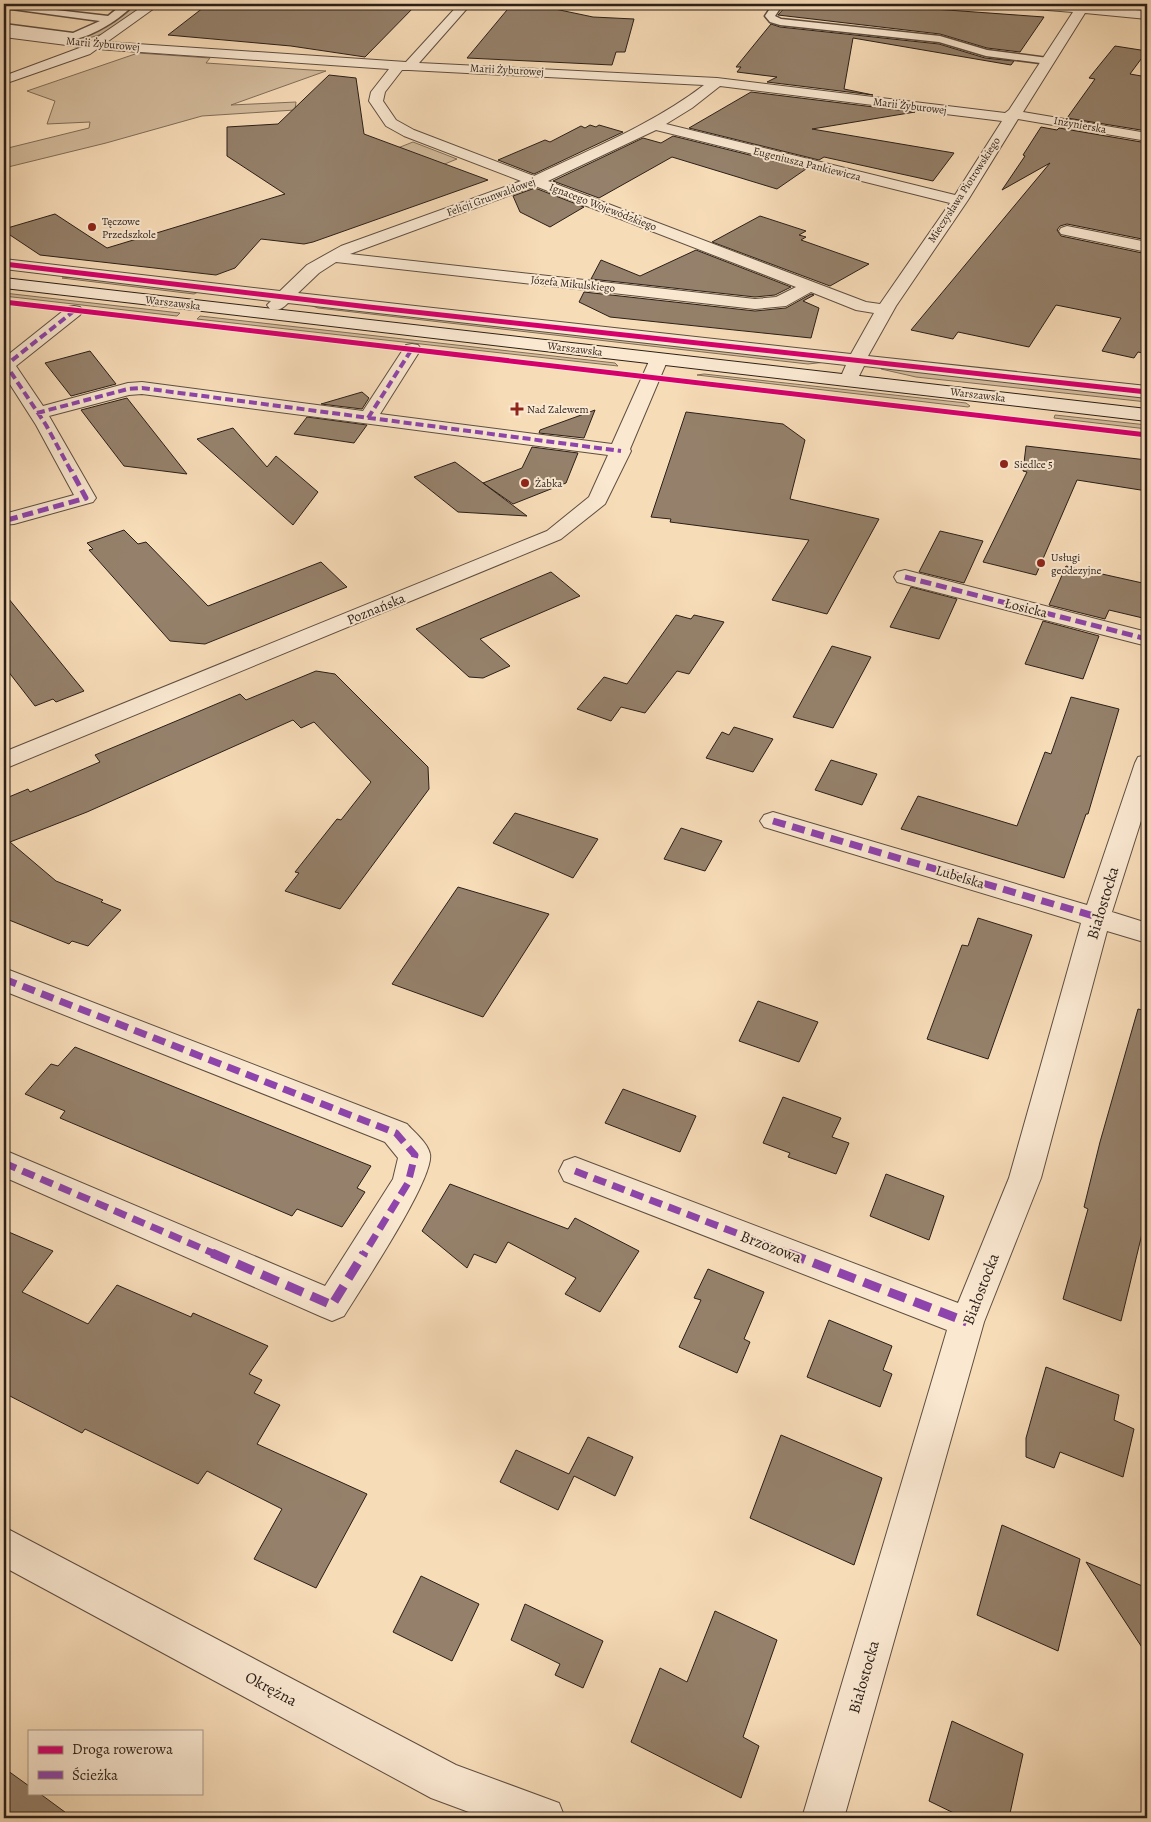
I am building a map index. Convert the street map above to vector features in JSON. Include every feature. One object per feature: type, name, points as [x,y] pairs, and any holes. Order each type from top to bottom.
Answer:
[{"type":"street","points":[[4,80],[85,51],[154,4]]},
{"type":"street","name":"Ignacego Wojewódzkiego","points":[[465,4],[378,92],[376,101],[392,123],[428,142],[862,306],[883,310]]},
{"type":"street","points":[[1022,4],[1083,6],[1147,15]]},
{"type":"street","name":"Mieczysława Piotrowskiego","points":[[849,380],[857,360],[883,310],[960,201],[1011,116],[1083,6]]},
{"type":"street","name":"Marii Żyburowej","points":[[4,32],[95,45],[404,65],[717,82],[1011,116]]},
{"type":"street","name":"Felicji Grunwaldowej","points":[[268,314],[313,269],[347,249],[535,181],[654,125],[687,105],[717,82]]},
{"type":"street","name":"Inżynierska","points":[[1011,116],[1147,137]]},
{"type":"street","name":"Eugeniusza Pankiewicza","points":[[654,125],[960,201]]},
{"type":"street","points":[[1067,231],[1147,247]]},
{"type":"street","name":"Józefa Mikulskiego","points":[[332,257],[756,304],[780,302],[810,286]]},
{"type":"street","points":[[4,264],[1147,392]]},
{"type":"street","name":"Warszawska","points":[[4,283],[1147,415]]},
{"type":"street","points":[[7,520],[86,498],[46,425],[6,365],[74,311]]},
{"type":"street","points":[[368,418],[412,349]]},
{"type":"street","name":"Poznańska","points":[[4,761],[554,535],[598,500],[621,451],[659,359]]},
{"type":"street","points":[[37,413],[128,389],[142,388],[621,451]]},
{"type":"street","name":"Łosicka","points":[[906,577],[1147,639]]},
{"type":"street","name":"Białostocka","points":[[823,1818],[967,1322],[1025,1178],[1097,917],[1147,763]]},
{"type":"street","name":"Lubelska","points":[[773,821],[1147,933]]},
{"type":"street","points":[[4,979],[396,1133],[415,1155],[408,1182],[332,1305],[4,1163]]},
{"type":"street","name":"Brzozowa","points":[[575,1171],[967,1322]]},
{"type":"street","name":"Okrężna","points":[[4,1546],[446,1783],[544,1818]]},
{"type":"lane","points":[[4,27],[73,36],[91,30],[129,4]]},
{"type":"lane","points":[[778,4],[770,16],[772,20],[780,22],[940,39],[986,53],[1048,61]]},
{"type":"lane","points":[[4,6],[110,18]]},
{"type":"shaded area","points":[[137,4],[146,4],[106,33],[82,40],[83,36]]},
{"type":"shaded area","points":[[138,53],[210,58],[206,63],[326,71],[231,105],[296,102],[295,110],[202,116],[106,143],[4,168],[4,149],[89,128],[90,122],[47,124],[55,101],[27,91]]},
{"type":"shaded area","points":[[413,142],[457,159],[408,179],[362,162]]},
{"type":"shaded area","points":[[80,276],[198,292],[194,294],[62,278]]},
{"type":"shaded area","points":[[4,293],[180,313],[177,316],[4,296]]},
{"type":"shaded area","points":[[307,304],[826,362],[808,364],[318,308]]},
{"type":"shaded area","points":[[200,316],[615,363],[618,366],[197,319]]},
{"type":"shaded area","points":[[884,366],[1147,396],[1147,402],[916,377],[881,369]]},
{"type":"shaded area","points":[[704,374],[966,403],[970,406],[697,375]]},
{"type":"shaded area","points":[[1055,415],[1147,425],[1147,429],[1054,418]]},
{"type":"building","points":[[208,4],[417,4],[365,57],[291,46],[168,35]]},
{"type":"building","points":[[512,4],[531,4],[593,17],[634,19],[625,52],[616,52],[612,65],[467,58]]},
{"type":"building","points":[[788,4],[864,4],[1044,17],[1020,52],[987,48],[940,34],[778,15]]},
{"type":"building","points":[[771,24],[780,27],[939,44],[985,58],[1014,61],[1011,65],[853,38],[844,89],[873,95],[767,82],[777,77],[737,72],[741,67],[736,67]]},
{"type":"building","points":[[1115,46],[1147,51],[1130,74],[1147,77],[1147,131],[1067,118],[1095,79],[1089,78]]},
{"type":"building","points":[[329,75],[356,78],[364,134],[488,180],[313,242],[304,244],[261,239],[235,268],[216,275],[40,255],[4,231],[4,229],[55,214],[107,248],[285,194],[227,156],[227,127],[278,124]]},
{"type":"building","points":[[751,92],[915,112],[812,129],[954,153],[933,181],[824,157],[819,160],[689,128]]},
{"type":"building","points":[[590,125],[596,127],[599,125],[623,132],[534,174],[498,160],[545,140],[550,142],[581,126],[585,128]]},
{"type":"building","points":[[1041,127],[1057,130],[1059,128],[1147,143],[1147,240],[1067,224],[1060,226],[1057,230],[1061,236],[1147,254],[1147,354],[1138,352],[1134,358],[1102,351],[1121,318],[1056,305],[1029,347],[958,332],[953,339],[911,330],[1050,163],[1002,190],[1025,156],[1023,155]]},
{"type":"building","points":[[673,136],[806,169],[777,189],[672,157],[599,198],[553,181],[643,138],[661,143]]},
{"type":"building","points":[[535,188],[584,207],[550,227],[520,212],[513,196]]},
{"type":"building","points":[[760,216],[806,231],[799,235],[806,237],[801,240],[869,264],[830,286],[712,242]]},
{"type":"building","points":[[696,250],[791,287],[775,295],[755,297],[591,279],[601,260],[640,276]]},
{"type":"building","points":[[584,292],[755,311],[786,308],[811,294],[814,295],[803,301],[819,308],[811,338],[610,317],[579,302]]},
{"type":"building","points":[[90,351],[116,384],[71,396],[45,363]]},
{"type":"building","points":[[362,392],[369,398],[362,409],[321,404]]},
{"type":"building","points":[[127,398],[187,474],[124,466],[81,410]]},
{"type":"building","points":[[595,410],[584,438],[539,433],[540,430]]},
{"type":"building","points":[[686,412],[783,424],[805,440],[790,499],[879,519],[827,614],[772,600],[809,540],[670,522],[671,519],[651,517]]},
{"type":"building","points":[[307,417],[367,425],[354,443],[294,434]]},
{"type":"building","points":[[233,428],[267,467],[276,456],[318,492],[293,525],[197,439]]},
{"type":"building","points":[[1026,446],[1147,460],[1147,491],[1077,480],[1036,575],[983,562],[1027,472],[1023,471]]},
{"type":"building","points":[[532,447],[578,453],[566,483],[513,504],[483,483],[522,468]]},
{"type":"building","points":[[455,462],[527,516],[458,512],[414,477]]},
{"type":"building","points":[[124,530],[138,544],[146,542],[208,606],[321,562],[347,587],[205,644],[170,641],[89,550],[93,549],[87,543]]},
{"type":"building","points":[[940,531],[983,541],[964,583],[919,572]]},
{"type":"building","points":[[1066,566],[1147,584],[1147,619],[1109,610],[1105,619],[1049,605]]},
{"type":"building","points":[[551,572],[580,596],[480,639],[510,666],[483,678],[469,677],[416,629]]},
{"type":"building","points":[[911,587],[957,599],[939,639],[890,627]]},
{"type":"building","points":[[4,593],[84,691],[56,702],[53,699],[35,706],[4,666]]},
{"type":"building","points":[[676,615],[691,619],[694,615],[724,622],[689,674],[677,671],[645,713],[621,707],[611,721],[577,709],[604,677],[627,684]]},
{"type":"building","points":[[1043,621],[1099,636],[1083,679],[1025,664]]},
{"type":"building","points":[[832,646],[871,657],[833,728],[793,717]]},
{"type":"building","points":[[316,671],[335,674],[428,767],[429,789],[340,909],[285,891],[299,873],[295,872],[337,819],[341,820],[371,782],[314,722],[301,728],[293,720],[87,812],[10,842],[56,881],[103,900],[101,902],[121,910],[88,946],[72,941],[69,944],[4,918],[4,799],[28,789],[30,792],[100,762],[95,755],[240,694],[246,700]]},
{"type":"building","points":[[1071,697],[1119,709],[1088,814],[1086,814],[1064,878],[901,829],[918,796],[1017,826],[1045,752],[1051,754]]},
{"type":"building","points":[[734,727],[773,739],[753,772],[706,758],[722,732],[729,735]]},
{"type":"building","points":[[831,760],[877,774],[862,805],[815,790]]},
{"type":"building","points":[[515,813],[598,839],[573,878],[493,843]]},
{"type":"building","points":[[681,828],[722,841],[705,871],[664,859]]},
{"type":"building","points":[[458,887],[549,914],[483,1017],[392,984]]},
{"type":"building","points":[[978,918],[1032,935],[988,1059],[927,1039],[962,945],[968,946]]},
{"type":"building","points":[[758,1001],[818,1022],[799,1062],[739,1041]]},
{"type":"building","points":[[1138,1009],[1147,1011],[1147,1213],[1121,1321],[1063,1299],[1088,1209],[1084,1207],[1100,1142]]},
{"type":"building","points":[[75,1047],[371,1166],[357,1188],[365,1192],[342,1227],[297,1209],[292,1216],[60,1118],[65,1111],[25,1094],[51,1064],[58,1066]]},
{"type":"building","points":[[623,1089],[696,1116],[680,1152],[605,1123]]},
{"type":"building","points":[[783,1097],[841,1118],[832,1137],[849,1143],[836,1174],[788,1157],[790,1153],[763,1143]]},
{"type":"building","points":[[886,1174],[944,1196],[929,1240],[870,1216]]},
{"type":"building","points":[[450,1184],[568,1229],[575,1218],[639,1251],[600,1312],[565,1294],[576,1278],[508,1242],[496,1263],[474,1254],[467,1268],[422,1231]]},
{"type":"building","points":[[4,1230],[53,1251],[22,1292],[88,1324],[117,1285],[191,1317],[193,1313],[268,1346],[249,1374],[262,1380],[254,1393],[280,1405],[257,1444],[367,1494],[316,1588],[254,1559],[282,1509],[207,1471],[198,1484],[85,1429],[82,1433],[4,1393]]},
{"type":"building","points":[[708,1269],[764,1292],[744,1339],[750,1342],[737,1373],[679,1347],[701,1300],[694,1298]]},
{"type":"building","points":[[829,1320],[892,1346],[883,1370],[892,1374],[880,1407],[807,1377]]},
{"type":"building","points":[[1046,1367],[1119,1395],[1114,1420],[1134,1429],[1123,1477],[1060,1452],[1054,1468],[1026,1457],[1026,1438]]},
{"type":"building","points":[[781,1435],[882,1478],[854,1565],[750,1518]]},
{"type":"building","points":[[588,1437],[633,1457],[615,1496],[574,1476],[558,1510],[500,1482],[516,1450],[569,1474]]},
{"type":"building","points":[[1002,1525],[1080,1559],[1058,1651],[977,1615]]},
{"type":"building","points":[[1086,1562],[1147,1588],[1147,1655]]},
{"type":"building","points":[[421,1576],[479,1604],[452,1661],[393,1632]]},
{"type":"building","points":[[525,1604],[603,1641],[583,1688],[555,1675],[560,1664],[511,1640]]},
{"type":"building","points":[[715,1611],[777,1640],[743,1737],[759,1746],[741,1798],[631,1742],[660,1668],[687,1682]]},
{"type":"building","points":[[952,1721],[1023,1754],[1009,1818],[964,1818],[929,1801]]},
{"type":"building","points":[[4,1768],[28,1785],[28,1794],[40,1794],[73,1818],[4,1818]]},
{"type":"marked path","points":[[7,520],[86,498],[46,425],[6,365],[74,311]]},
{"type":"marked path","points":[[368,418],[412,349]]},
{"type":"marked path","points":[[37,413],[128,389],[142,388],[621,451]]},
{"type":"marked path","points":[[905,577],[1147,639]]},
{"type":"marked path","points":[[773,821],[1097,917]]},
{"type":"marked path","points":[[4,979],[396,1133],[415,1155],[408,1183],[332,1305],[4,1163]]},
{"type":"marked path","points":[[575,1171],[967,1322]]},
{"type":"cycle path","points":[[4,264],[369,307],[1147,392]]},
{"type":"cycle path","points":[[4,302],[1147,435]]},
{"type":"place","name":"Tęczowe Przedszkole","points":[[92,227]]},
{"type":"place","name":"Nad Zalewem","points":[[517,409]]},
{"type":"place","name":"Siedlce 5","points":[[1004,464]]},
{"type":"place","name":"Żabka","points":[[525,483]]},
{"type":"place","name":"Usługi geodezyjne","points":[[1041,563]]}]
